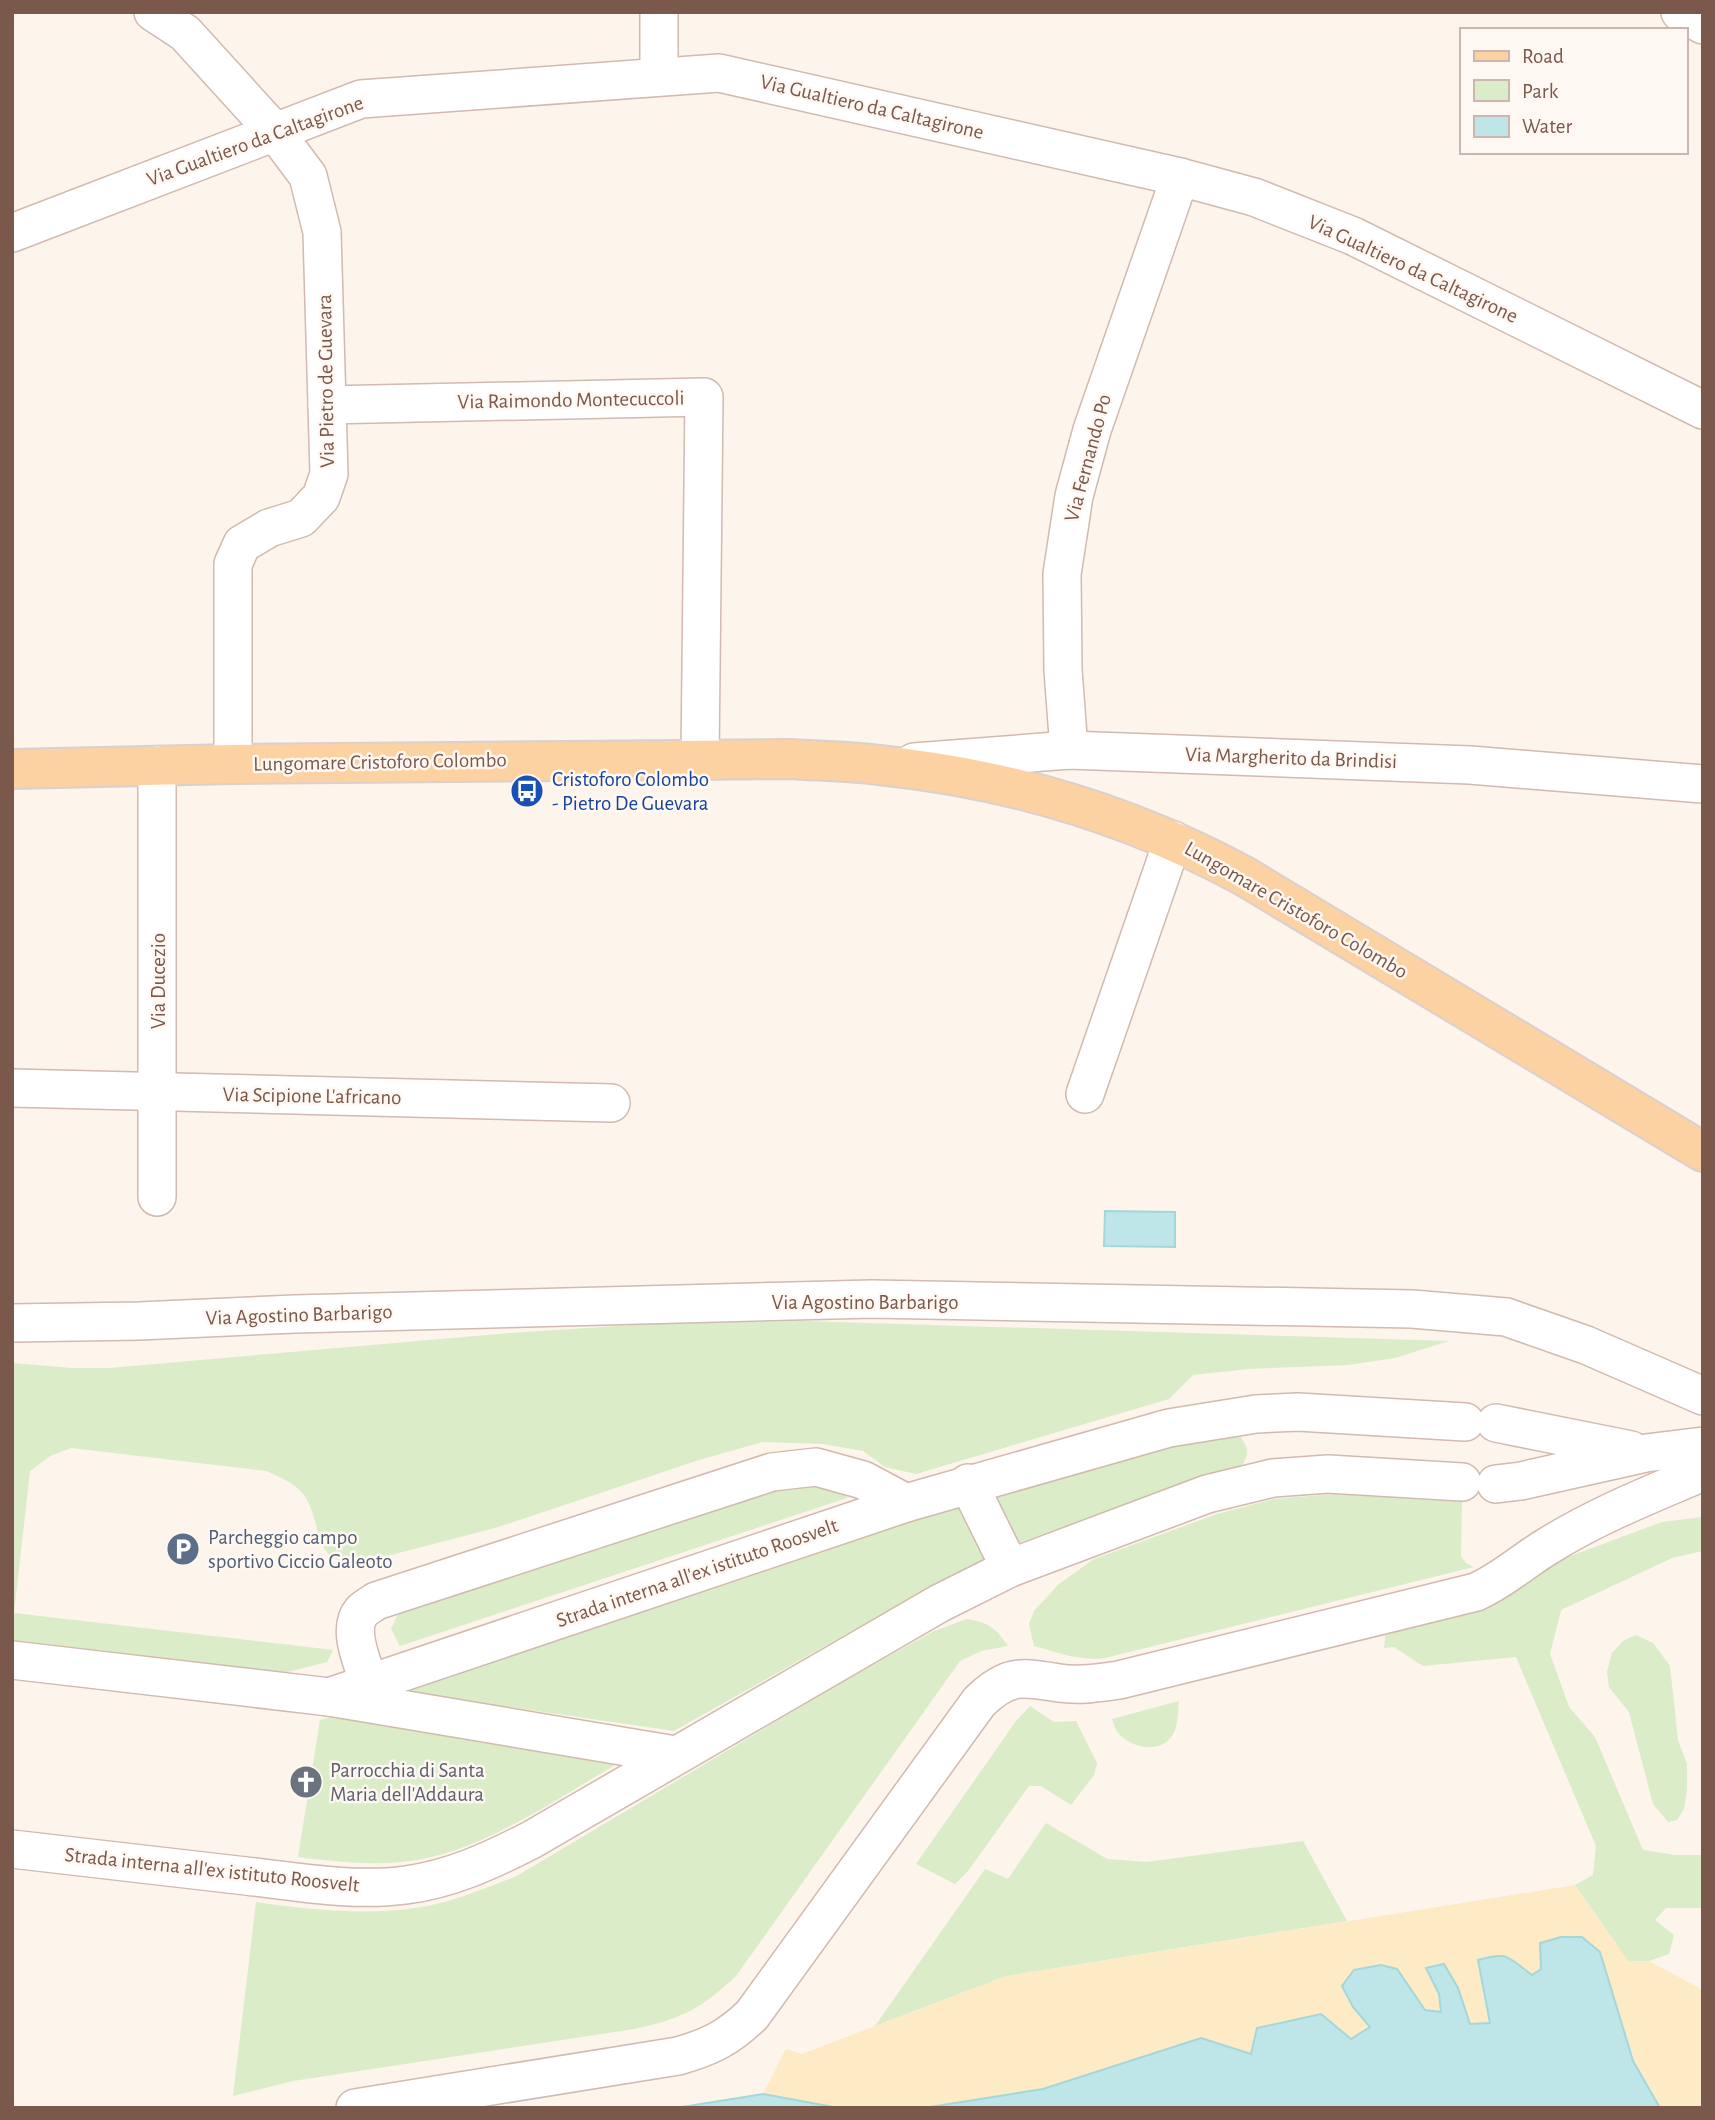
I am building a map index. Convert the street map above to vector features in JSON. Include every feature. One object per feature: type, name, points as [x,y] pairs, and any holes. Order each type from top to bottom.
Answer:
[{"type":"main road","name":"Lungomare Cristoforo Colombo","points":[[12,769],[700,759],[878,764],[972,778],[1121,819],[1173,840],[1244,876],[1703,1152]]},
{"type":"street","name":"Via Pietro de Guevara","points":[[153,12],[185,33],[275,132],[308,176],[322,232],[330,474],[321,497],[301,519],[269,528],[242,544],[233,564],[233,764]]},
{"type":"street","points":[[659,12],[659,77]]},
{"type":"street","points":[[1680,12],[1703,25]]},
{"type":"street","name":"Via Gualtiero da Caltagirone","points":[[12,233],[361,99],[719,73],[1181,177],[1254,197],[1353,236],[1703,410]]},
{"type":"street","name":"Via Fernando Po","points":[[1069,750],[1063,670],[1062,574],[1074,496],[1092,430],[1181,177]]},
{"type":"street","name":"Via Raimondo Montecuccoli","points":[[327,405],[704,397],[700,759]]},
{"type":"street","name":"Via Margherito da Brindisi","points":[[878,764],[1069,750],[1470,765],[1703,784]]},
{"type":"street","name":"Via Ducezio","points":[[157,765],[158,1197]]},
{"type":"street","points":[[1085,1094],[1173,840]]},
{"type":"street","name":"Via Scipione L'africano","points":[[12,1088],[611,1103]]},
{"type":"street","name":"Via Agostino Barbarigo","points":[[12,1323],[872,1299],[1412,1309],[1506,1317],[1586,1345],[1703,1396]]},
{"type":"street","name":"Strada interna all'ex istituto Roosvelt","points":[[329,1697],[968,1483],[1169,1428],[1256,1414],[1298,1412],[1480,1422],[1646,1453]]},
{"type":"street","points":[[1646,1453],[1703,1446]]},
{"type":"street","name":"Strada interna all'ex istituto Roosvelt","points":[[12,1849],[308,1883],[404,1885],[445,1878],[486,1864],[531,1840],[940,1603],[1010,1568],[1207,1494],[1273,1478],[1328,1474],[1479,1483],[1521,1481],[1646,1453]]},
{"type":"street","points":[[369,1683],[355,1627],[360,1612],[376,1601],[772,1472],[816,1467],[863,1480],[906,1503]]},
{"type":"street","points":[[355,2108],[678,2056],[709,2047],[734,2032],[752,2015],[979,1702],[997,1686],[1031,1677],[1059,1683],[1093,1684],[1119,1680],[1476,1592],[1507,1576],[1548,1546],[1703,1472]]},
{"type":"street","points":[[968,1483],[1010,1568]]},
{"type":"street","name":"Strada interna all'ex istituto Roosvelt","points":[[12,1660],[329,1697],[675,1755]]},
{"type":"green space","points":[[804,1321],[1449,1341],[1395,1358],[1348,1365],[1248,1369],[1193,1375],[1169,1399],[916,1474],[885,1467],[863,1451],[823,1444],[763,1442],[702,1459],[495,1528],[360,1563],[344,1561],[326,1551],[303,1493],[266,1471],[71,1448],[50,1456],[30,1471],[14,1613],[333,1650],[327,1662],[288,1672],[233,1669],[12,1644],[12,1363],[109,1368],[510,1333],[649,1324]]},
{"type":"green space","points":[[1216,1435],[1240,1436],[1247,1453],[1239,1470],[1018,1543],[992,1491]]},
{"type":"green space","points":[[809,1485],[843,1491],[847,1498],[400,1646],[391,1629],[398,1614],[419,1601],[771,1490]]},
{"type":"green space","points":[[1334,1494],[1462,1502],[1461,1556],[1466,1563],[1474,1567],[1105,1658],[1078,1657],[1034,1646],[1029,1624],[1034,1611],[1059,1584],[1094,1559],[1217,1514],[1274,1499]]},
{"type":"green space","points":[[956,1502],[990,1557],[942,1580],[674,1731],[401,1691]]},
{"type":"green space","points":[[1703,1517],[1703,1551],[1672,1558],[1561,1610],[1550,1654],[1569,1707],[1595,1737],[1643,1850],[1675,1855],[1703,1855],[1703,1908],[1666,1908],[1655,1920],[1674,1935],[1669,1954],[1649,1961],[1628,1961],[1575,1885],[1593,1875],[1596,1846],[1516,1657],[1423,1666],[1394,1647],[1384,1648],[1386,1629],[1662,1522]]},
{"type":"green space","points":[[967,1619],[991,1627],[1008,1646],[981,1651],[960,1661],[736,1976],[701,2005],[678,2017],[634,2029],[293,2081],[233,2096],[256,1902],[339,1911],[401,1910],[446,1902],[515,1877],[841,1683],[934,1631]]},
{"type":"green space","points":[[1636,1635],[1653,1643],[1670,1666],[1678,1740],[1687,1764],[1684,1809],[1677,1820],[1668,1822],[1653,1804],[1629,1712],[1609,1687],[1607,1672],[1612,1653],[1623,1641]]},
{"type":"green space","points":[[1179,1701],[1173,1734],[1161,1745],[1139,1746],[1116,1731],[1112,1719]]},
{"type":"green space","points":[[1030,1706],[1054,1722],[1076,1721],[1097,1763],[1094,1775],[1071,1805],[1041,1786],[1029,1786],[968,1871],[955,1884],[916,1864],[1016,1721]]},
{"type":"green space","points":[[334,1716],[615,1765],[521,1820],[446,1853],[422,1859],[376,1863],[298,1857],[320,1720]]},
{"type":"green space","points":[[1046,1823],[1107,1859],[1147,1862],[1303,1841],[1347,1921],[1006,1976],[875,2026],[985,1869],[1008,1879]]},
{"type":"sand","points":[[1575,1885],[1628,1961],[1649,1961],[1703,1990],[1703,2108],[1660,2108],[1633,2061],[1600,1952],[1541,1969],[1532,1975],[1509,1958],[1490,2023],[1470,2024],[1458,1988],[1427,1969],[1439,1994],[1442,2013],[1425,2010],[1397,1969],[1353,2007],[1370,2028],[1351,2039],[1321,2014],[1257,2028],[1251,2054],[1201,2038],[1043,2089],[924,2108],[839,2108],[763,2094],[786,2049],[802,2054],[1006,1976]]},
{"type":"water","points":[[1105,1211],[1175,1212],[1175,1247],[1104,1246]]},
{"type":"water","points":[[1561,1937],[1582,1937],[1600,1952],[1633,2061],[1660,2108],[924,2108],[1043,2089],[1201,2038],[1251,2054],[1257,2028],[1321,2014],[1351,2039],[1370,2027],[1353,2007],[1342,1986],[1354,1970],[1381,1965],[1397,1969],[1425,2010],[1441,2012],[1439,1994],[1426,1968],[1444,1964],[1458,1988],[1470,2024],[1490,2023],[1478,1960],[1496,1956],[1507,1957],[1532,1975],[1541,1969],[1540,1943]]},
{"type":"water","points":[[763,2094],[839,2108],[676,2108]]},
{"type":"place","name":"Cristoforo Colombo - Pietro De Guevara","points":[[527,791]]},
{"type":"place","name":"Parcheggio campo sportivo Ciccio Galeoto","points":[[183,1549]]},
{"type":"place","name":"Parrocchia di Santa Maria dell'Addaura","points":[[306,1782]]}]
